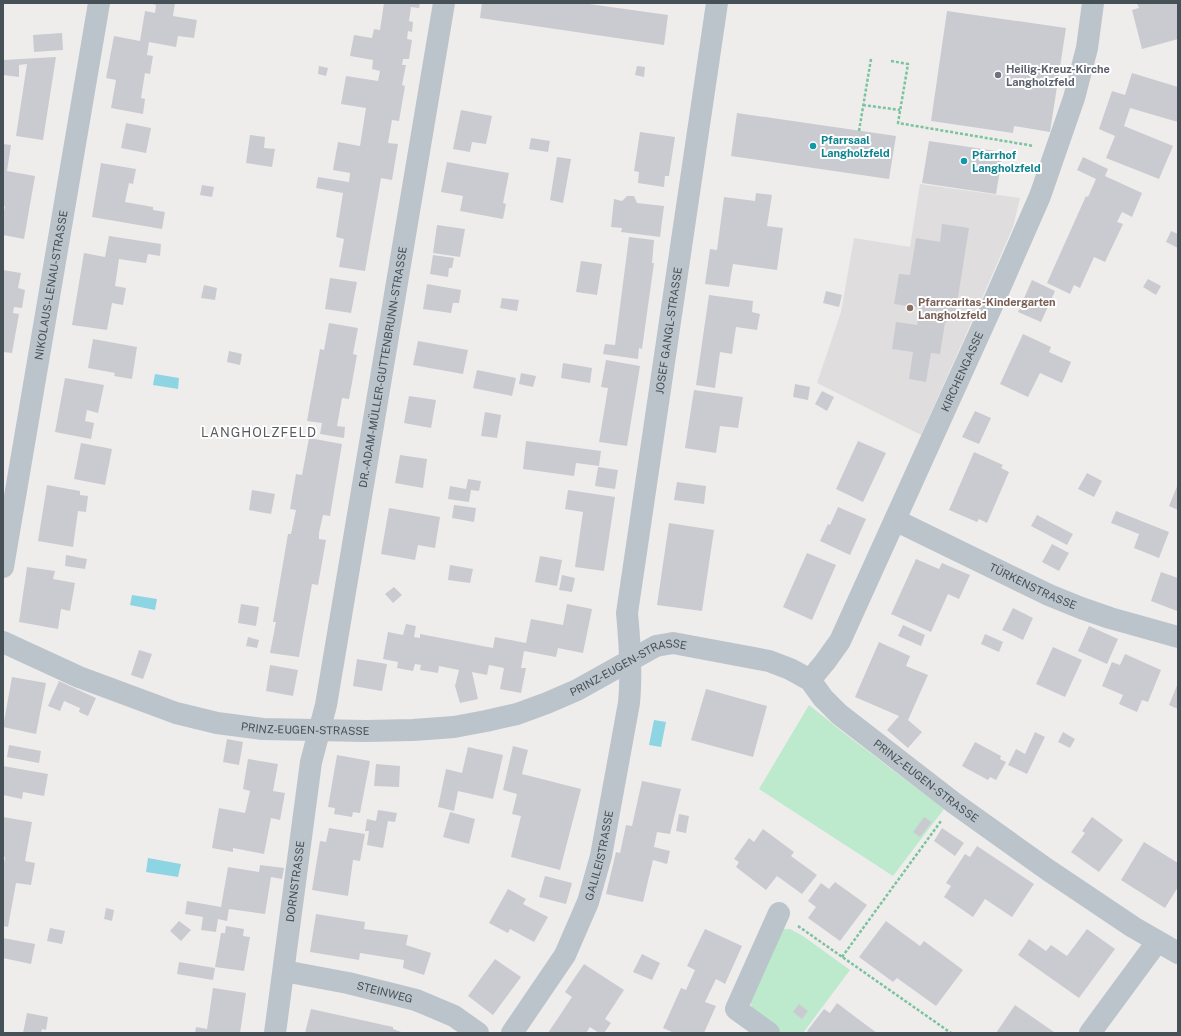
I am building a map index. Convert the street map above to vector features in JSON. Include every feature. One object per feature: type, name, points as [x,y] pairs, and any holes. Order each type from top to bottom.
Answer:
[{"type":"street","name":"NIKOLAUS-LENAU-STRASSE","points":[[3,567],[99,3]]},
{"type":"street","name":"DR.-ADAM-MÜLLER-GUTTENBRUNN-STRASSE","points":[[319,730],[326,705],[444,3]]},
{"type":"street","name":"JOSEF GANGL-STRASSE","points":[[631,659],[627,614],[717,3]]},
{"type":"street","name":"KIRCHENGASSE","points":[[810,680],[840,641],[1040,196],[1074,98],[1087,48],[1093,3]]},
{"type":"street","name":"TÜRKENSTRASSE","points":[[895,520],[1049,595],[1075,606],[1110,618],[1178,637]]},
{"type":"street","name":"PRINZ-EUGEN-STRASSE","points":[[3,642],[79,677],[176,712],[217,723],[263,729],[366,732],[454,727],[486,722],[517,714],[577,690],[656,646],[673,643],[769,661],[790,669],[810,680],[823,698],[839,714],[954,803],[1071,886],[1178,954]]},
{"type":"street","name":"GALILEISTRASSE","points":[[512,1033],[565,955],[588,902],[601,856],[629,703],[631,659]]},
{"type":"street","name":"DORNSTRASSE","points":[[275,1033],[311,762],[319,730]]},
{"type":"street","points":[[769,1033],[736,1009],[779,913]]},
{"type":"street","points":[[1090,1033],[1157,942]]},
{"type":"street","name":"STEINWEG","points":[[284,970],[348,983],[416,1000],[454,1016],[478,1033]]},
{"type":"path","points":[[859,131],[871,59]]},
{"type":"path","points":[[891,61],[908,64],[898,123],[1031,146]]},
{"type":"path","points":[[863,105],[900,110]]},
{"type":"path","points":[[1000,170],[1028,173]]},
{"type":"path","points":[[842,957],[954,803]]},
{"type":"path","points":[[779,913],[951,1033]]},
{"type":"shaded area","name":"Pfarrcaritas-Kindergarten Langholzfeld","points":[[920,184],[1020,198],[1013,227],[921,435],[817,383],[841,312],[854,238],[910,247]]},
{"type":"green space","points":[[809,705],[944,809],[893,876],[759,789]]},
{"type":"green space","points":[[783,929],[790,929],[803,936],[850,970],[803,1033],[780,1033],[754,1013],[751,1005],[751,993]]},
{"type":"water","points":[[155,374],[179,378],[178,389],[153,385]]},
{"type":"water","points":[[132,595],[157,599],[155,610],[130,605]]},
{"type":"water","points":[[654,720],[666,722],[661,747],[649,745]]},
{"type":"water","points":[[148,858],[181,864],[178,877],[146,872]]},
{"type":"building","points":[[149,3],[175,3],[173,16],[197,20],[194,38],[178,36],[176,47],[149,42],[147,55],[153,56],[150,74],[145,73],[141,98],[145,99],[143,114],[111,108],[116,80],[106,78],[114,36],[140,41],[145,11],[155,13],[156,5]]},
{"type":"building","points":[[384,3],[420,3],[419,8],[411,7],[409,21],[413,22],[412,32],[408,31],[407,39],[412,40],[409,59],[403,59],[402,65],[406,65],[402,85],[405,86],[399,121],[392,120],[388,143],[398,144],[392,180],[381,178],[365,271],[339,267],[344,239],[336,237],[343,193],[316,188],[318,177],[349,182],[350,173],[333,170],[338,142],[360,146],[366,108],[341,104],[346,76],[378,81],[380,71],[372,69],[373,60],[350,56],[354,35],[372,38],[374,29],[380,30]]},
{"type":"building","points":[[482,3],[582,3],[668,15],[664,45],[480,18]]},
{"type":"building","points":[[1137,3],[1178,3],[1178,39],[1142,49],[1132,10],[1139,8]]},
{"type":"building","name":"Heilig-Kreuz-Kirche Langholzfeld","points":[[947,11],[1066,28],[1050,132],[1014,126],[1013,133],[931,121]]},
{"type":"building","points":[[62,33],[63,50],[34,52],[33,35]]},
{"type":"building","points":[[56,57],[43,140],[16,136],[27,64],[19,65],[19,77],[3,75],[3,60]]},
{"type":"building","points":[[319,66],[328,68],[326,76],[318,74]]},
{"type":"building","points":[[637,66],[645,67],[644,77],[635,75]]},
{"type":"building","points":[[1132,73],[1178,87],[1178,122],[1130,108],[1124,126],[1173,146],[1159,179],[1106,158],[1115,136],[1099,129],[1112,91],[1125,95]]},
{"type":"building","points":[[461,110],[492,116],[486,144],[472,142],[470,152],[453,149]]},
{"type":"building","name":"Pfarrsaal Langholzfeld","points":[[737,113],[896,136],[889,179],[731,156]]},
{"type":"building","points":[[126,123],[151,128],[146,153],[121,148]]},
{"type":"building","points":[[640,132],[675,137],[669,176],[665,176],[664,187],[638,183],[639,172],[634,171]]},
{"type":"building","points":[[250,135],[265,137],[264,148],[275,149],[272,167],[246,163]]},
{"type":"building","points":[[531,138],[550,141],[548,152],[529,149]]},
{"type":"building","name":"Pfarrhof Langholzfeld","points":[[929,141],[1003,152],[996,194],[922,183]]},
{"type":"building","points":[[3,144],[11,145],[7,171],[35,176],[24,239],[3,235],[3,216],[5,206],[3,206]]},
{"type":"building","points":[[557,157],[571,159],[563,203],[550,200]]},
{"type":"building","points":[[1083,157],[1108,169],[1105,176],[1142,193],[1132,217],[1122,212],[1117,222],[1123,224],[1105,262],[1094,257],[1080,288],[1074,285],[1070,294],[1047,283],[1086,196],[1088,197],[1096,179],[1077,170]]},
{"type":"building","points":[[447,162],[509,173],[503,203],[506,204],[503,219],[460,211],[463,196],[441,192]]},
{"type":"building","points":[[101,163],[136,169],[133,184],[129,183],[125,202],[153,207],[153,210],[165,212],[162,229],[92,217]]},
{"type":"building","points":[[202,185],[214,187],[212,197],[200,195]]},
{"type":"building","points":[[756,193],[772,195],[767,226],[783,228],[777,270],[733,264],[729,287],[705,284],[710,249],[717,250],[724,197],[755,201]]},
{"type":"building","points":[[627,196],[634,196],[637,203],[664,206],[660,237],[621,232],[622,228],[611,227],[614,199],[622,201]]},
{"type":"building","points":[[942,224],[969,228],[955,316],[945,323],[940,354],[931,353],[926,382],[909,379],[913,352],[892,349],[896,322],[917,325],[920,308],[894,304],[899,274],[910,275],[916,238],[940,242]]},
{"type":"building","points":[[437,225],[465,229],[460,257],[433,253]]},
{"type":"building","points":[[1171,231],[1178,234],[1178,248],[1166,242]]},
{"type":"building","points":[[109,236],[161,244],[160,256],[148,254],[146,263],[119,259],[115,286],[126,288],[123,305],[112,303],[107,330],[72,325],[84,253],[105,257]]},
{"type":"building","points":[[629,237],[654,240],[652,263],[654,263],[642,349],[639,348],[638,359],[603,354],[605,344],[615,345]]},
{"type":"building","points":[[433,255],[454,258],[452,268],[449,268],[448,277],[430,274]]},
{"type":"building","points":[[581,261],[602,264],[597,295],[576,292]]},
{"type":"building","points":[[3,270],[21,273],[18,288],[25,290],[22,308],[14,307],[13,313],[19,314],[12,353],[3,352]]},
{"type":"building","points":[[330,278],[357,282],[351,313],[325,309]]},
{"type":"building","points":[[1148,279],[1161,286],[1156,295],[1143,287]]},
{"type":"building","points":[[1032,280],[1055,291],[1041,322],[1018,312]]},
{"type":"building","points":[[427,284],[461,290],[459,303],[453,303],[451,313],[423,309]]},
{"type":"building","points":[[204,285],[217,288],[215,300],[201,298]]},
{"type":"building","points":[[826,291],[842,295],[839,307],[823,303]]},
{"type":"building","points":[[709,295],[753,301],[752,312],[760,314],[757,330],[736,327],[732,354],[720,352],[715,388],[696,385]]},
{"type":"building","points":[[502,298],[519,300],[517,311],[500,308]]},
{"type":"building","points":[[329,323],[358,328],[353,354],[357,355],[349,399],[342,398],[337,426],[345,427],[344,438],[320,434],[322,423],[307,421],[320,349],[324,350]]},
{"type":"building","points":[[1023,334],[1051,347],[1049,352],[1071,362],[1062,383],[1040,373],[1028,397],[1000,384]]},
{"type":"building","points":[[93,339],[137,347],[132,379],[114,376],[115,373],[88,368]]},
{"type":"building","points":[[418,341],[468,350],[463,374],[413,365]]},
{"type":"building","points":[[229,351],[242,354],[240,365],[227,362]]},
{"type":"building","points":[[606,360],[640,366],[627,446],[599,442],[608,388],[601,387]]},
{"type":"building","points":[[563,363],[592,368],[590,383],[561,378]]},
{"type":"building","points":[[477,370],[516,378],[512,396],[473,388]]},
{"type":"building","points":[[521,373],[536,376],[533,387],[519,384]]},
{"type":"building","points":[[65,378],[104,385],[98,413],[87,410],[85,421],[94,423],[91,439],[55,432]]},
{"type":"building","points":[[795,384],[810,387],[808,400],[793,397]]},
{"type":"building","points":[[694,390],[743,397],[738,428],[720,426],[716,453],[685,448]]},
{"type":"building","points":[[822,391],[834,397],[827,411],[815,404]]},
{"type":"building","points":[[409,396],[436,400],[431,428],[404,423]]},
{"type":"building","points":[[975,411],[991,418],[979,444],[962,437]]},
{"type":"building","points":[[485,412],[501,415],[497,438],[481,436]]},
{"type":"building","points":[[309,438],[342,444],[330,516],[323,515],[319,533],[319,539],[326,540],[318,585],[312,584],[299,657],[270,653],[276,622],[273,622],[288,534],[291,534],[296,510],[290,509],[296,474],[302,475]]},
{"type":"building","points":[[526,441],[601,451],[599,466],[576,463],[574,476],[523,469]]},
{"type":"building","points":[[858,441],[886,453],[863,502],[836,489]]},
{"type":"building","points":[[81,443],[112,449],[105,485],[74,479]]},
{"type":"building","points":[[974,452],[1003,465],[1001,468],[1009,472],[987,523],[979,519],[977,522],[949,510]]},
{"type":"building","points":[[400,455],[427,459],[423,488],[395,483]]},
{"type":"building","points":[[598,467],[618,470],[615,489],[595,486]]},
{"type":"building","points":[[1087,473],[1102,481],[1094,497],[1078,489]]},
{"type":"building","points":[[468,479],[481,481],[479,491],[471,490],[469,502],[448,499],[450,486],[466,489]]},
{"type":"building","points":[[677,482],[706,486],[704,504],[674,500]]},
{"type":"building","points":[[1178,484],[1178,510],[1169,506]]},
{"type":"building","points":[[47,485],[80,491],[80,495],[88,496],[86,512],[78,511],[73,547],[38,541]]},
{"type":"building","points":[[252,490],[275,494],[271,514],[249,510]]},
{"type":"building","points":[[568,490],[615,497],[604,571],[575,567],[583,512],[565,509]]},
{"type":"building","points":[[454,505],[476,508],[474,522],[452,518]]},
{"type":"building","points":[[838,507],[866,519],[850,555],[820,541],[828,524],[830,525]]},
{"type":"building","points":[[389,508],[440,517],[435,548],[418,545],[415,560],[381,554]]},
{"type":"building","points":[[1116,511],[1169,532],[1159,558],[1134,548],[1139,534],[1111,523]]},
{"type":"building","points":[[1037,515],[1073,534],[1067,545],[1031,526]]},
{"type":"building","points":[[669,523],[714,530],[702,611],[657,605]]},
{"type":"building","points":[[1052,544],[1069,553],[1059,571],[1042,562]]},
{"type":"building","points":[[807,553],[836,565],[812,620],[783,607]]},
{"type":"building","points":[[66,555],[87,559],[85,569],[65,566]]},
{"type":"building","points":[[540,556],[562,560],[557,586],[535,582]]},
{"type":"building","points":[[916,559],[939,569],[942,563],[970,575],[959,599],[948,594],[931,632],[891,614]]},
{"type":"building","points":[[450,565],[473,569],[470,583],[448,580]]},
{"type":"building","points":[[27,567],[55,571],[53,579],[75,583],[70,611],[61,609],[58,629],[19,622]]},
{"type":"building","points":[[1161,572],[1178,578],[1177,611],[1151,601]]},
{"type":"building","points":[[562,575],[575,578],[572,592],[559,590]]},
{"type":"building","points":[[394,587],[402,595],[393,603],[385,594]]},
{"type":"building","points":[[241,604],[259,607],[256,626],[238,623]]},
{"type":"building","points":[[567,604],[592,609],[583,653],[558,648],[556,657],[524,651],[521,668],[526,668],[521,693],[500,689],[504,668],[489,665],[487,675],[472,672],[478,699],[460,703],[455,686],[459,670],[439,666],[438,673],[420,670],[421,665],[415,664],[413,671],[397,668],[398,662],[383,659],[388,632],[403,635],[406,624],[416,626],[414,637],[420,638],[420,634],[493,648],[495,637],[526,643],[531,619],[563,625]]},
{"type":"building","points":[[1013,608],[1033,618],[1023,640],[1002,630]]},
{"type":"building","points":[[903,625],[925,635],[921,646],[898,636]]},
{"type":"building","points":[[1089,626],[1118,639],[1107,664],[1078,651]]},
{"type":"building","points":[[985,634],[1003,642],[999,652],[981,644]]},
{"type":"building","points":[[248,637],[259,640],[257,648],[246,646]]},
{"type":"building","points":[[879,642],[910,656],[906,666],[928,675],[908,720],[922,732],[908,748],[887,730],[899,716],[855,697]]},
{"type":"building","points":[[1053,647],[1082,660],[1065,697],[1036,684]]},
{"type":"building","points":[[139,650],[152,654],[143,679],[131,675]]},
{"type":"building","points":[[1125,654],[1161,670],[1148,702],[1142,700],[1137,712],[1119,704],[1123,695],[1102,686],[1112,662],[1120,665]]},
{"type":"building","points":[[357,659],[387,664],[382,691],[353,686]]},
{"type":"building","points":[[270,665],[298,670],[293,696],[266,691]]},
{"type":"building","points":[[12,677],[46,683],[36,734],[3,727]]},
{"type":"building","points":[[59,681],[96,698],[88,716],[79,712],[80,708],[64,701],[60,711],[48,706]]},
{"type":"building","points":[[1178,683],[1178,709],[1169,705]]},
{"type":"building","points":[[706,689],[767,706],[753,757],[691,740]]},
{"type":"building","points":[[1035,732],[1045,737],[1027,774],[1008,765],[1016,749],[1025,754]]},
{"type":"building","points":[[1063,732],[1075,739],[1070,748],[1058,742]]},
{"type":"building","points":[[227,739],[243,742],[239,765],[223,762]]},
{"type":"building","points":[[975,742],[1001,756],[1000,759],[1006,762],[996,780],[990,777],[988,780],[962,766]]},
{"type":"building","points":[[9,745],[41,751],[39,763],[7,757]]},
{"type":"building","points":[[513,746],[528,750],[522,774],[581,789],[560,870],[511,857],[521,816],[512,814],[517,794],[503,790]]},
{"type":"building","points":[[468,747],[503,755],[493,799],[458,791],[454,811],[438,807],[446,769],[462,773]]},
{"type":"building","points":[[337,755],[370,761],[360,813],[353,812],[352,817],[334,814],[335,808],[328,807]]},
{"type":"building","points":[[248,759],[278,764],[273,791],[285,793],[280,820],[271,818],[264,854],[233,848],[233,852],[212,848],[219,808],[245,813],[250,791],[243,789]]},
{"type":"building","points":[[376,764],[400,766],[399,787],[374,786]]},
{"type":"building","points":[[3,766],[48,774],[44,796],[23,792],[22,799],[3,795]]},
{"type":"building","points":[[642,781],[681,789],[670,834],[657,832],[654,847],[670,851],[667,864],[653,860],[643,902],[606,894],[616,852],[620,853],[626,825],[632,826]]},
{"type":"building","points":[[378,810],[397,813],[395,822],[388,821],[383,848],[367,845],[369,831],[365,831],[367,819],[376,821]]},
{"type":"building","points":[[450,812],[475,819],[469,844],[443,837]]},
{"type":"building","points":[[679,814],[689,816],[686,833],[676,831]]},
{"type":"building","points":[[3,817],[32,822],[25,861],[35,863],[31,885],[16,883],[8,927],[3,926],[3,869],[5,857],[3,857]]},
{"type":"building","points":[[924,817],[932,822],[920,837],[913,832]]},
{"type":"building","points":[[1092,817],[1123,840],[1099,872],[1071,852],[1085,833],[1082,831]]},
{"type":"building","points":[[329,828],[365,834],[360,861],[353,860],[348,896],[312,890],[320,841],[326,842]]},
{"type":"building","points":[[942,828],[964,843],[955,856],[934,841]]},
{"type":"building","points":[[763,829],[794,852],[791,856],[817,875],[802,894],[777,876],[766,890],[736,867],[739,862],[734,859],[749,838],[754,842]]},
{"type":"building","points":[[1144,842],[1178,863],[1178,887],[1165,908],[1121,880]]},
{"type":"building","points":[[977,846],[1034,884],[1012,917],[985,899],[973,917],[944,897],[951,886],[946,883],[965,854],[970,857]]},
{"type":"building","points":[[260,865],[284,868],[282,879],[271,877],[265,914],[229,909],[227,921],[218,919],[216,932],[201,930],[203,917],[185,914],[187,901],[221,907],[228,867],[259,872]]},
{"type":"building","points":[[545,876],[572,883],[566,904],[539,897]]},
{"type":"building","points":[[835,882],[867,905],[840,941],[808,918],[816,907],[808,901],[821,883],[829,889]]},
{"type":"building","points":[[508,889],[526,899],[523,904],[548,917],[534,942],[510,929],[508,933],[489,923]]},
{"type":"building","points":[[106,908],[114,910],[112,921],[104,919]]},
{"type":"building","points":[[316,914],[365,922],[364,929],[408,935],[406,945],[431,953],[424,975],[403,968],[404,960],[360,953],[359,960],[310,952]]},
{"type":"building","points":[[179,921],[191,930],[181,941],[170,931]]},
{"type":"building","points":[[886,921],[920,946],[924,941],[963,970],[936,1006],[897,978],[893,982],[859,957]]},
{"type":"building","points":[[226,926],[244,929],[243,936],[250,937],[244,971],[215,967],[221,933],[225,933]]},
{"type":"building","points":[[50,928],[65,931],[62,944],[47,941]]},
{"type":"building","points":[[705,929],[742,946],[725,984],[716,979],[705,1002],[716,1006],[704,1033],[674,1033],[663,1028],[681,988],[686,990],[695,970],[687,966]]},
{"type":"building","points":[[1087,929],[1115,949],[1079,998],[1018,955],[1029,939],[1046,951],[1051,945],[1067,956]]},
{"type":"building","points":[[3,938],[35,944],[31,964],[3,958]]},
{"type":"building","points":[[642,954],[660,963],[652,980],[633,972]]},
{"type":"building","points":[[495,959],[521,977],[493,1015],[468,996]]},
{"type":"building","points":[[179,962],[215,968],[213,980],[177,974]]},
{"type":"building","points":[[584,964],[624,990],[605,1019],[611,1023],[604,1033],[599,1033],[590,1027],[586,1033],[548,1033],[572,997],[565,992]]},
{"type":"building","points":[[213,988],[246,993],[240,1033],[195,1033],[196,1027],[207,1029]]},
{"type":"building","points":[[837,1003],[877,1033],[809,1033],[807,1031],[824,1009],[830,1013]]},
{"type":"building","points":[[799,1004],[808,1011],[802,1019],[793,1012]]},
{"type":"building","points":[[1015,1005],[1054,1032],[1054,1033],[996,1033]]},
{"type":"building","points":[[311,1009],[393,1027],[393,1029],[404,1033],[305,1033]]},
{"type":"building","points":[[27,1013],[48,1017],[46,1030],[42,1029],[41,1033],[23,1033]]},
{"type":"place","name":"Heilig-Kreuz-Kirche Langholzfeld","points":[[998,75]]},
{"type":"place","name":"Pfarrsaal Langholzfeld","points":[[813,146]]},
{"type":"place","name":"Pfarrhof Langholzfeld","points":[[964,161]]},
{"type":"place","name":"Pfarrcaritas-Kindergarten Langholzfeld","points":[[910,308]]},
{"type":"district","name":"LANGHOLZFELD","points":[[259,432]]}]
